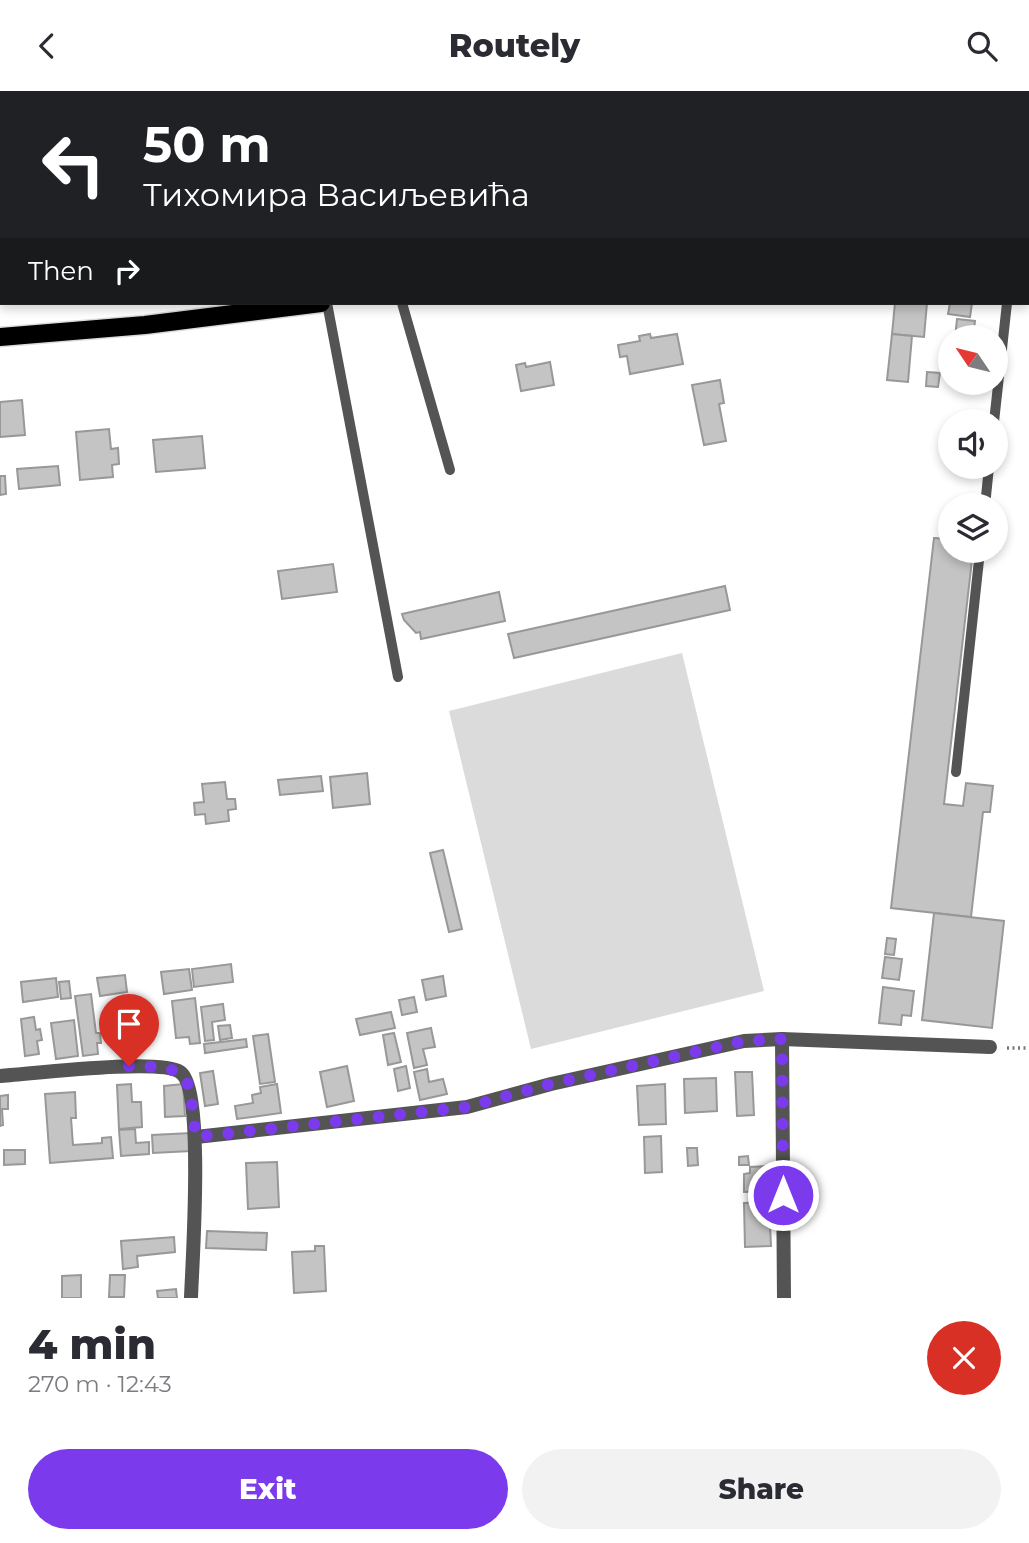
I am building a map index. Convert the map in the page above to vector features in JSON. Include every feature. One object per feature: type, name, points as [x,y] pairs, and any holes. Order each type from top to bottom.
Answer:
[{"type":"main road","points":[[0,337],[197,320],[306,305]]},
{"type":"street","points":[[782,1039],[784,1298]]},
{"type":"street","points":[[196,1137],[467,1107],[551,1084],[744,1041],[782,1039],[990,1047]]},
{"type":"street","points":[[0,1076],[129,1066],[164,1067],[181,1072],[188,1081],[196,1137],[191,1298]]},
{"type":"lane","points":[[327,305],[398,677]]},
{"type":"lane","points":[[403,305],[450,470]]},
{"type":"lane","points":[[995,409],[1007,305]]},
{"type":"lane","points":[[956,772],[979,563]]},
{"type":"path","points":[[990,1047],[1029,1048]]},
{"type":"shaded area","points":[[682,653],[764,991],[531,1049],[449,711]]},
{"type":"building","points":[[895,305],[927,305],[924,337],[892,334]]},
{"type":"building","points":[[950,305],[972,305],[970,317],[948,314]]},
{"type":"building","points":[[957,319],[975,321],[975,325],[956,325]]},
{"type":"building","points":[[650,334],[651,338],[677,334],[683,364],[630,374],[627,356],[620,357],[618,345],[640,341],[639,336]]},
{"type":"building","points":[[892,334],[912,336],[908,382],[887,380]]},
{"type":"building","points":[[550,362],[554,385],[521,391],[516,365],[525,363],[526,367]]},
{"type":"building","points":[[927,372],[938,373],[938,387],[926,386]]},
{"type":"building","points":[[720,380],[724,403],[719,404],[726,441],[704,445],[692,385]]},
{"type":"building","points":[[22,400],[25,435],[0,437],[0,402]]},
{"type":"building","points":[[109,429],[111,449],[118,448],[119,464],[112,465],[113,477],[80,480],[76,432]]},
{"type":"building","points":[[202,436],[205,468],[156,472],[153,440]]},
{"type":"building","points":[[58,466],[60,485],[19,489],[17,469]]},
{"type":"building","points":[[0,476],[5,476],[6,494],[0,495]]},
{"type":"building","points":[[934,538],[938,538],[938,563],[972,563],[944,804],[963,806],[966,783],[993,786],[990,812],[983,812],[971,917],[891,908]]},
{"type":"building","points":[[333,564],[337,592],[282,599],[278,571]]},
{"type":"building","points":[[725,586],[730,610],[514,658],[508,634]]},
{"type":"building","points":[[499,592],[505,621],[421,639],[420,632],[416,633],[402,614]]},
{"type":"building","points":[[367,773],[370,804],[333,808],[330,777]]},
{"type":"building","points":[[321,776],[323,791],[280,795],[278,780]]},
{"type":"building","points":[[225,782],[227,799],[235,799],[236,809],[228,810],[229,821],[206,824],[205,814],[195,815],[194,803],[204,802],[202,784]]},
{"type":"building","points":[[443,850],[462,929],[449,932],[430,853]]},
{"type":"building","points":[[934,913],[1004,921],[992,1028],[922,1020]]},
{"type":"building","points":[[887,938],[896,939],[894,955],[885,954]]},
{"type":"building","points":[[885,957],[902,959],[899,980],[882,978]]},
{"type":"building","points":[[231,964],[233,982],[194,987],[192,969]]},
{"type":"building","points":[[189,969],[192,990],[164,994],[161,972]]},
{"type":"building","points":[[125,975],[127,992],[100,996],[97,978]]},
{"type":"building","points":[[443,976],[446,996],[426,1000],[422,980]]},
{"type":"building","points":[[56,978],[58,997],[23,1002],[21,982]]},
{"type":"building","points":[[69,981],[71,998],[61,999],[59,982]]},
{"type":"building","points":[[883,987],[914,991],[911,1016],[902,1015],[901,1025],[879,1023]]},
{"type":"building","points":[[91,994],[96,1033],[100,1033],[101,1043],[97,1043],[98,1054],[83,1056],[75,996]]},
{"type":"building","points":[[414,997],[417,1012],[402,1015],[399,1000]]},
{"type":"building","points":[[195,998],[200,1043],[190,1044],[189,1037],[176,1038],[172,1001]]},
{"type":"building","points":[[223,1004],[225,1020],[212,1022],[214,1040],[205,1041],[201,1007]]},
{"type":"building","points":[[391,1012],[395,1028],[360,1035],[356,1019]]},
{"type":"building","points":[[151,1015],[153,1035],[133,1038],[130,1018]]},
{"type":"building","points":[[34,1017],[36,1030],[40,1029],[42,1040],[37,1041],[39,1054],[25,1056],[21,1019]]},
{"type":"building","points":[[74,1020],[78,1056],[56,1059],[51,1023]]},
{"type":"building","points":[[230,1025],[232,1038],[220,1040],[218,1026]]},
{"type":"building","points":[[431,1028],[435,1047],[423,1049],[427,1065],[414,1068],[407,1033]]},
{"type":"building","points":[[394,1033],[401,1062],[388,1065],[383,1035]]},
{"type":"building","points":[[268,1034],[275,1082],[260,1084],[253,1036]]},
{"type":"building","points":[[246,1039],[247,1047],[205,1053],[204,1044]]},
{"type":"building","points":[[347,1066],[354,1101],[327,1107],[320,1072]]},
{"type":"building","points":[[406,1066],[410,1088],[398,1091],[394,1069]]},
{"type":"building","points":[[427,1069],[429,1082],[443,1079],[447,1094],[420,1100],[414,1072]]},
{"type":"building","points":[[213,1071],[218,1104],[205,1106],[200,1073]]},
{"type":"building","points":[[735,1072],[752,1072],[754,1115],[737,1116]]},
{"type":"building","points":[[716,1078],[717,1111],[685,1113],[684,1079]]},
{"type":"building","points":[[131,1084],[132,1102],[141,1102],[142,1127],[119,1129],[117,1085]]},
{"type":"building","points":[[183,1084],[185,1116],[165,1117],[164,1086]]},
{"type":"building","points":[[277,1084],[281,1113],[237,1119],[235,1106],[253,1103],[252,1095],[261,1093],[260,1087]]},
{"type":"building","points":[[665,1084],[666,1124],[639,1125],[637,1086]]},
{"type":"building","points":[[75,1092],[76,1118],[71,1118],[73,1145],[102,1143],[102,1138],[111,1137],[113,1158],[50,1163],[45,1094]]},
{"type":"building","points":[[8,1095],[8,1109],[2,1109],[3,1125],[0,1126],[0,1096]]},
{"type":"building","points":[[135,1129],[136,1143],[149,1142],[149,1154],[121,1156],[119,1130]]},
{"type":"building","points":[[191,1133],[191,1151],[153,1153],[152,1135]]},
{"type":"building","points":[[661,1136],[662,1172],[645,1173],[644,1137]]},
{"type":"building","points":[[687,1148],[697,1148],[698,1165],[688,1166]]},
{"type":"building","points":[[4,1150],[25,1150],[25,1164],[4,1165]]},
{"type":"building","points":[[748,1156],[749,1165],[739,1165],[739,1157]]},
{"type":"building","points":[[277,1162],[279,1207],[248,1209],[246,1163]]},
{"type":"building","points":[[767,1166],[768,1191],[744,1192],[744,1174],[750,1173],[750,1167]]},
{"type":"building","points":[[769,1202],[771,1246],[745,1247],[744,1203]]},
{"type":"building","points":[[207,1231],[267,1233],[266,1250],[206,1248]]},
{"type":"building","points":[[174,1237],[175,1252],[137,1256],[138,1267],[123,1269],[121,1241]]},
{"type":"building","points":[[315,1246],[324,1246],[326,1291],[294,1293],[292,1252],[315,1251]]},
{"type":"building","points":[[81,1275],[81,1298],[62,1298],[62,1276]]},
{"type":"building","points":[[110,1275],[125,1275],[124,1297],[109,1297]]},
{"type":"building","points":[[176,1289],[177,1298],[158,1298],[157,1291]]},
{"type":"route","points":[[129,1066],[164,1067],[181,1072],[188,1081],[196,1137],[467,1107],[551,1084],[744,1041],[782,1039],[783,1195]]}]
